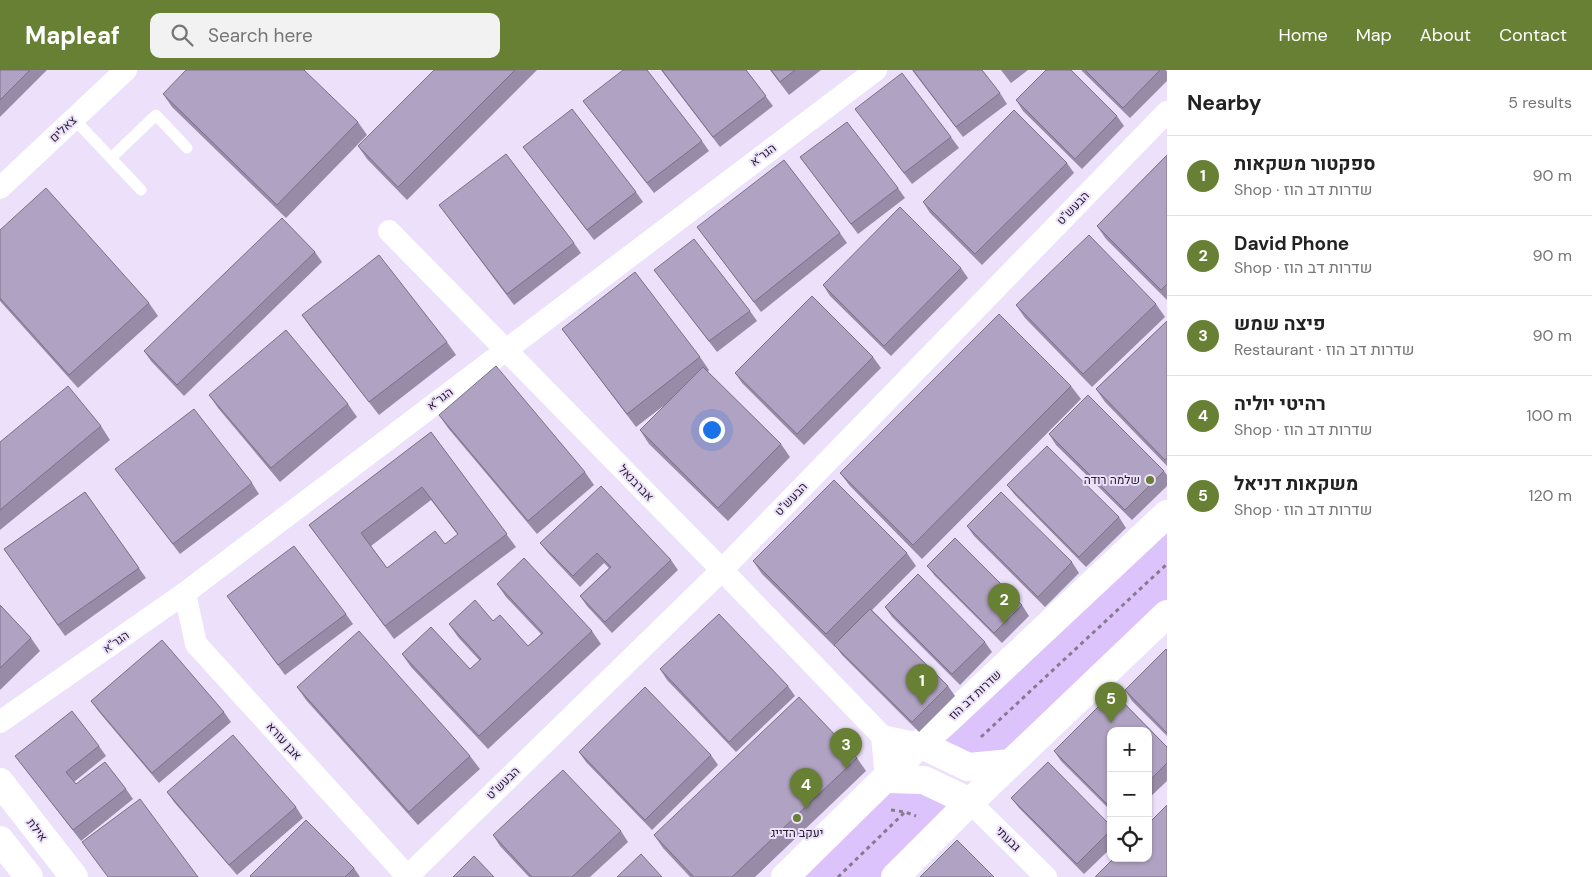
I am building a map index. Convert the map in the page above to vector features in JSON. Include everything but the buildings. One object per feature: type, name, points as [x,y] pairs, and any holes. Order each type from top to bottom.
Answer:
[{"type":"street","name":"צאלים","points":[[0,188],[126,70]]},
{"type":"street","name":"הגר\"א","points":[[0,722],[185,593],[876,70]]},
{"type":"street","name":"הבעש\"ט","points":[[407,877],[722,570],[1167,112]]},
{"type":"street","name":"אברבנאל","points":[[389,231],[882,736]]},
{"type":"street","name":"שדרות דב הוז","points":[[784,877],[920,744],[1167,514]]},
{"type":"street","name":"אבן עזרא","points":[[185,593],[196,644],[407,877]]},
{"type":"street","points":[[895,877],[970,802],[1012,764],[1167,614]]},
{"type":"street","points":[[970,802],[924,780],[886,779],[882,736],[920,744],[968,767],[1012,764]]},
{"type":"street","name":"אילת","points":[[0,782],[74,877]]},
{"type":"street","name":"גבעתי","points":[[970,802],[1046,877]]},
{"type":"street","points":[[0,840],[30,877]]},
{"type":"lane","points":[[111,158],[156,115],[187,148]]},
{"type":"lane","points":[[74,119],[141,190]]},
{"type":"path","points":[[976,743],[1167,564]]},
{"type":"path","points":[[859,805],[905,812],[944,828]]},
{"type":"path","points":[[838,877],[905,812]]},
{"type":"shaded area","points":[[1167,514],[1167,614],[1011,763],[920,744]]},
{"type":"shaded area","points":[[886,779],[970,802],[895,877],[785,877]]},
{"type":"place","name":"שלמה רודה","points":[[1150,480]]},
{"type":"place","name":"David Phone","points":[[1004,624]]},
{"type":"place","name":"ספקטור משקאות","points":[[922,705]]},
{"type":"place","name":"משקאות דניאל","points":[[1111,723]]},
{"type":"place","name":"פיצה שמש","points":[[846,769]]},
{"type":"place","name":"רהיטי יוליה","points":[[806,809]]},
{"type":"place","name":"יעקב הדייג","points":[[797,818]]}]
